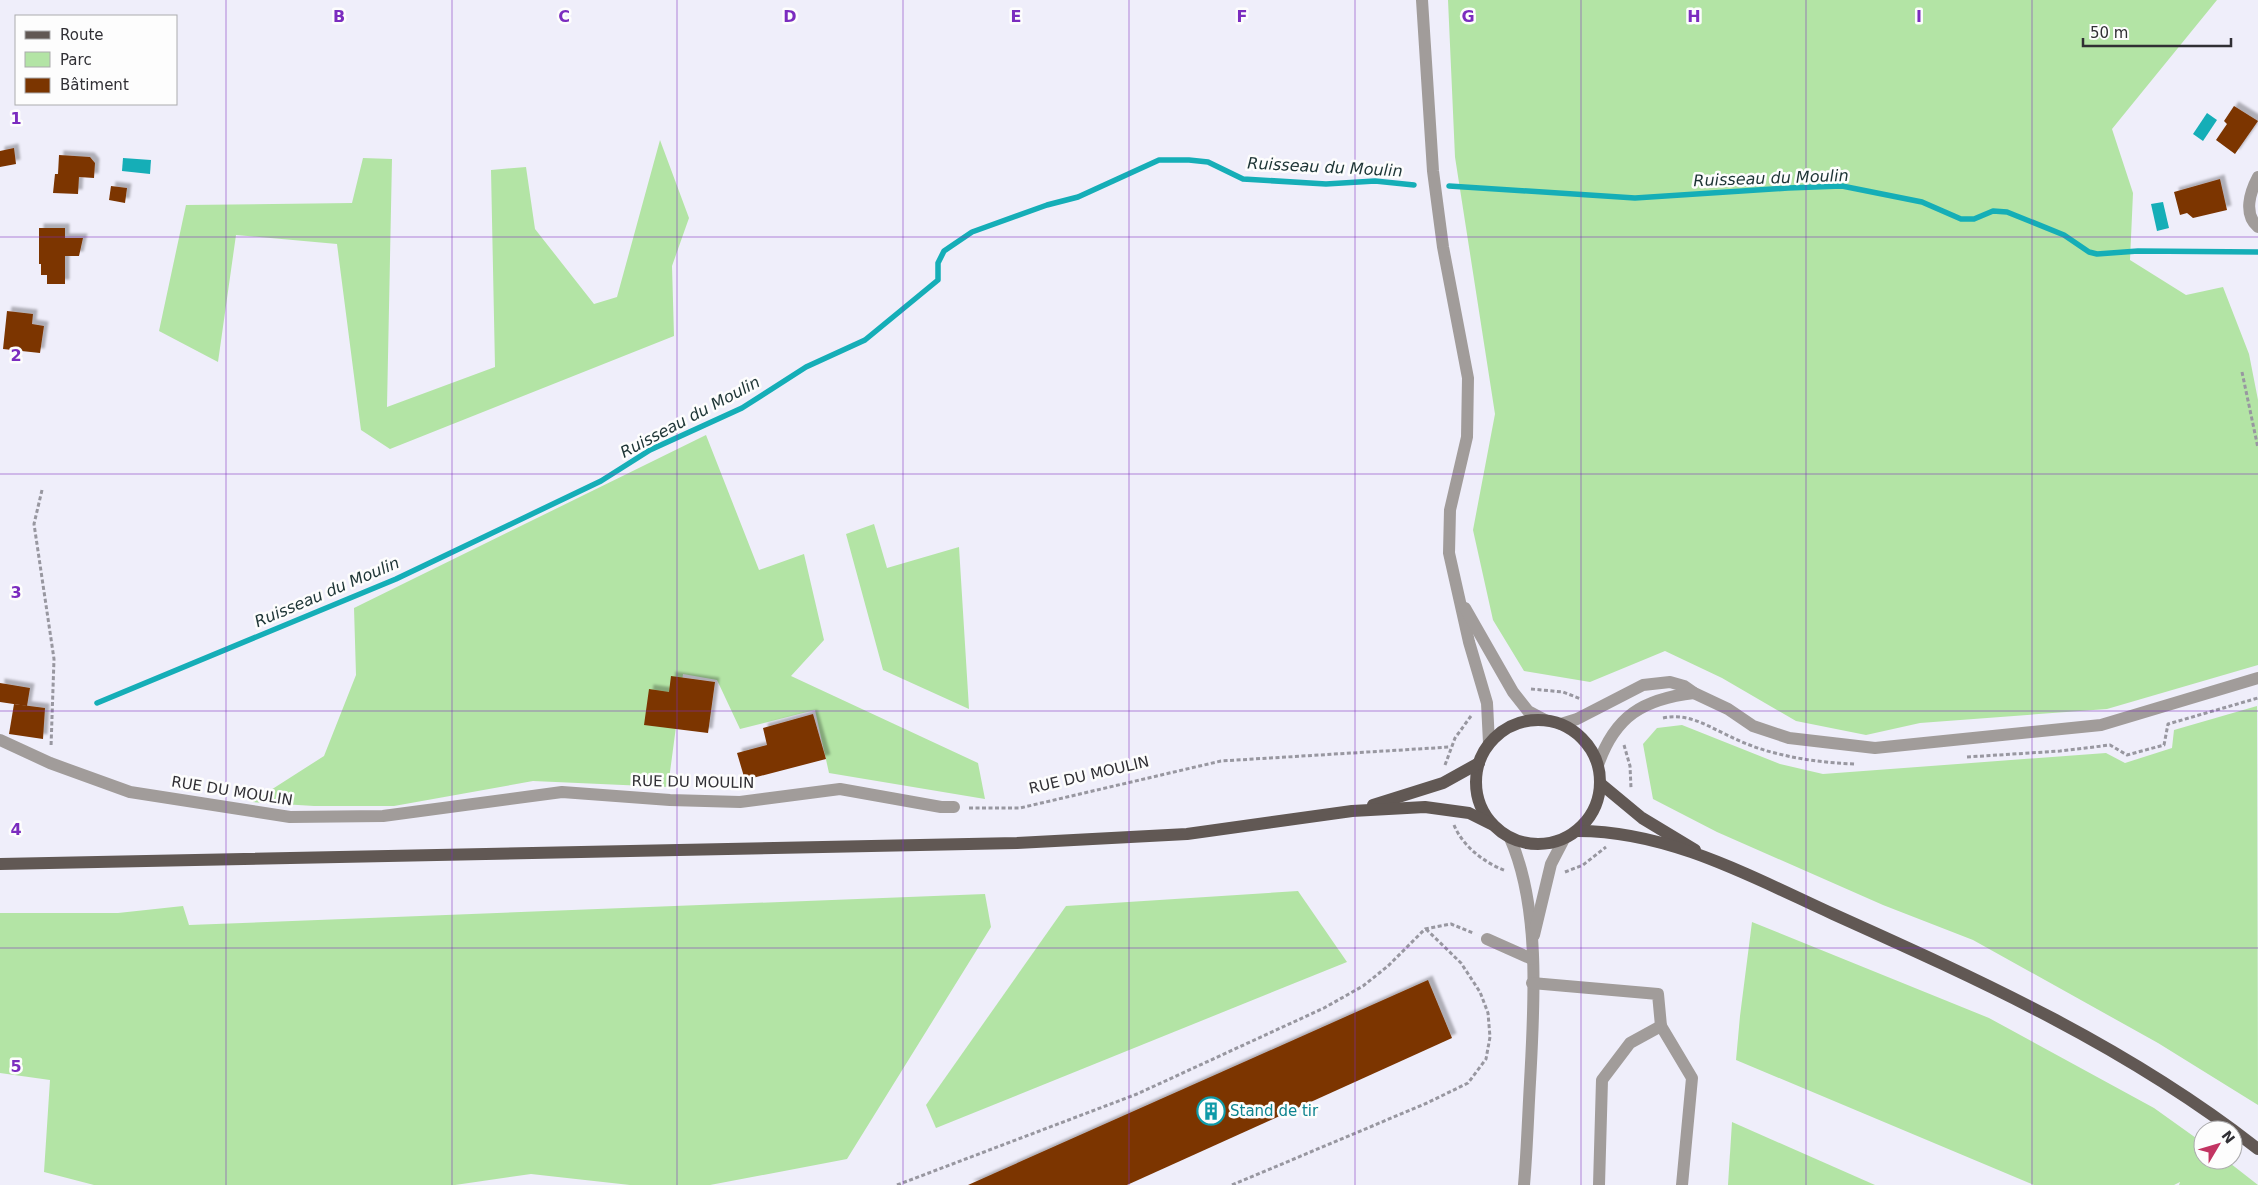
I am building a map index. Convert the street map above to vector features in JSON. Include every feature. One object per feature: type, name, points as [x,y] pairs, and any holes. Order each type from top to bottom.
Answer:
[{"type":"main road","points":[[0,864],[1016,843],[1187,834],[1352,811],[1425,808],[1469,813],[1491,824],[1510,838],[1537,845],[1564,839],[1578,831],[1593,813],[1601,784],[1598,765],[1587,744],[1575,732],[1561,724],[1545,720],[1518,723],[1502,731],[1489,743],[1479,763],[1476,784],[1480,805],[1491,824]]},
{"type":"main road","points":[[1352,811],[1433,787],[1464,773],[1479,763]]},
{"type":"main road","points":[[1601,784],[1642,818],[1703,856],[2026,1003],[2136,1064],[2190,1098],[2258,1149]]},
{"type":"main road","points":[[1578,831],[1617,834],[1703,856]]},
{"type":"street","points":[[1422,0],[1433,171],[1443,247],[1468,378],[1467,437],[1450,510],[1448,554],[1456,592],[1487,703],[1489,743]]},
{"type":"street","points":[[2258,177],[2250,194],[2249,209],[2254,224],[2258,227]]},
{"type":"street","points":[[1456,592],[1505,681],[1528,711],[1545,720]]},
{"type":"street","points":[[1561,724],[1577,719],[1643,685],[1670,682],[1684,686],[1753,726],[1789,738],[1875,748],[2101,725],[2258,678]]},
{"type":"street","points":[[1598,765],[1614,729],[1624,720],[1656,701],[1671,696],[1694,693]]},
{"type":"street","name":"RUE DU MOULIN","points":[[0,740],[50,763],[130,792],[290,817],[383,816],[562,792],[670,800],[740,802],[840,790],[941,807],[954,807]]},
{"type":"street","points":[[1510,838],[1523,876],[1533,940]]},
{"type":"street","points":[[1524,1185],[1534,1020],[1532,983],[1533,940],[1551,864],[1564,839]]},
{"type":"street","points":[[1487,940],[1532,959]]},
{"type":"street","points":[[1532,983],[1658,994],[1661,1026],[1692,1078],[1682,1185]]},
{"type":"street","points":[[1599,1185],[1602,1080],[1630,1043],[1661,1026]]},
{"type":"path","points":[[2242,372],[2258,448]]},
{"type":"path","points":[[42,490],[34,524],[54,659],[50,763]]},
{"type":"path","points":[[1525,689],[1563,692],[1586,702]]},
{"type":"path","points":[[1444,770],[1450,747],[1472,715]]},
{"type":"path","points":[[1622,738],[1630,766],[1631,794]]},
{"type":"path","name":"RUE DU MOULIN","points":[[954,807],[1020,808],[1221,761],[1450,747]]},
{"type":"path","points":[[1451,820],[1462,840],[1471,849],[1489,864],[1511,873]]},
{"type":"path","points":[[1563,873],[1588,862],[1610,843]]},
{"type":"path","points":[[897,1185],[982,1155],[1137,1094],[1324,1008],[1363,986],[1425,929],[1451,924],[1487,940]]},
{"type":"path","points":[[1232,1185],[1427,1103],[1468,1083],[1486,1059],[1490,1037],[1488,1013],[1480,992],[1461,963],[1425,929]]},
{"type":"green space","points":[[1448,0],[2217,0],[2112,129],[2133,193],[2130,260],[2186,295],[2223,287],[2249,354],[2258,400],[2258,665],[2107,709],[1920,723],[1866,735],[1796,721],[1722,678],[1665,651],[1590,682],[1524,671],[1493,620],[1473,530],[1495,414],[1455,157]]},
{"type":"green space","points":[[660,140],[689,218],[672,266],[674,336],[390,449],[361,430],[337,244],[236,235],[218,362],[159,331],[186,205],[352,203],[363,158],[392,159],[387,407],[495,367],[491,170],[526,167],[535,229],[594,304],[617,297]]},
{"type":"green space","points":[[706,435],[759,570],[804,554],[824,640],[791,676],[978,763],[985,799],[829,773],[815,710],[740,729],[717,680],[683,674],[668,787],[533,781],[394,806],[314,806],[252,802],[324,756],[356,675],[354,608]]},
{"type":"green space","points":[[874,524],[887,568],[959,547],[969,709],[883,670],[846,534]]},
{"type":"green space","points":[[2257,706],[2258,1105],[2158,1043],[1973,940],[1883,905],[1717,832],[1653,799],[1643,744],[1657,728],[1682,725],[1780,764],[1823,774],[2106,753],[2125,763],[2172,748],[2174,730]]},
{"type":"green space","points":[[1298,891],[1347,962],[936,1128],[926,1105],[1066,906]]},
{"type":"green space","points":[[985,894],[991,927],[847,1159],[710,1185],[630,1185],[531,1174],[455,1185],[94,1185],[44,1172],[50,1080],[0,1073],[0,913],[118,913],[183,906],[189,925]]},
{"type":"green space","points":[[1752,922],[1989,1018],[2154,1108],[2193,1136],[2193,1170],[2239,1170],[2258,1185],[2179,1185],[2180,1182],[2174,1185],[2034,1185],[1736,1060]]},
{"type":"green space","points":[[1732,1122],[1875,1185],[1728,1185]]},
{"type":"water","points":[[2207,113],[2217,120],[2203,141],[2193,134]]},
{"type":"water","points":[[123,158],[151,160],[150,174],[122,171]]},
{"type":"water","points":[[2163,202],[2169,228],[2157,231],[2151,204]]},
{"type":"building","points":[[2234,106],[2258,121],[2235,154],[2216,140],[2227,124],[2224,121]]},
{"type":"building","points":[[14,148],[16,164],[0,167],[0,151]]},
{"type":"building","points":[[59,155],[90,157],[95,163],[94,178],[79,177],[78,194],[53,193],[55,174],[58,174]]},
{"type":"building","points":[[2220,179],[2227,210],[2193,218],[2187,213],[2180,215],[2174,192]]},
{"type":"building","points":[[111,186],[127,188],[125,203],[109,200]]},
{"type":"building","points":[[39,228],[65,228],[65,238],[83,238],[79,256],[65,256],[65,284],[47,284],[47,275],[41,275],[41,264],[39,264]]},
{"type":"building","points":[[7,311],[33,314],[32,324],[44,326],[40,353],[3,349]]},
{"type":"building","points":[[671,676],[715,682],[708,733],[644,725],[649,689],[669,692]]},
{"type":"building","points":[[0,683],[30,688],[27,706],[0,702]]},
{"type":"building","points":[[14,704],[45,708],[43,739],[9,734]]},
{"type":"building","points":[[813,714],[826,759],[745,780],[737,753],[767,745],[763,728]]},
{"type":"building","name":"Stand de tir","points":[[1428,980],[1452,1038],[1127,1185],[968,1185]]},
{"type":"waterway","name":"Ruisseau du Moulin","points":[[97,703],[396,579],[601,481],[650,450],[742,408],[806,367],[865,340],[938,280],[938,263],[944,251],[972,232],[1047,205],[1078,197],[1159,160],[1208,162],[1243,179],[1326,184],[1375,181],[1414,185]]},
{"type":"waterway","name":"Ruisseau du Moulin","points":[[1449,186],[1635,198],[1842,186],[1922,202],[1961,219],[1974,219],[1993,211],[2007,212],[2064,235],[2089,252],[2097,254],[2138,251],[2258,252]]},
{"type":"place","name":"Stand de tir","points":[[1211,1111]]}]
